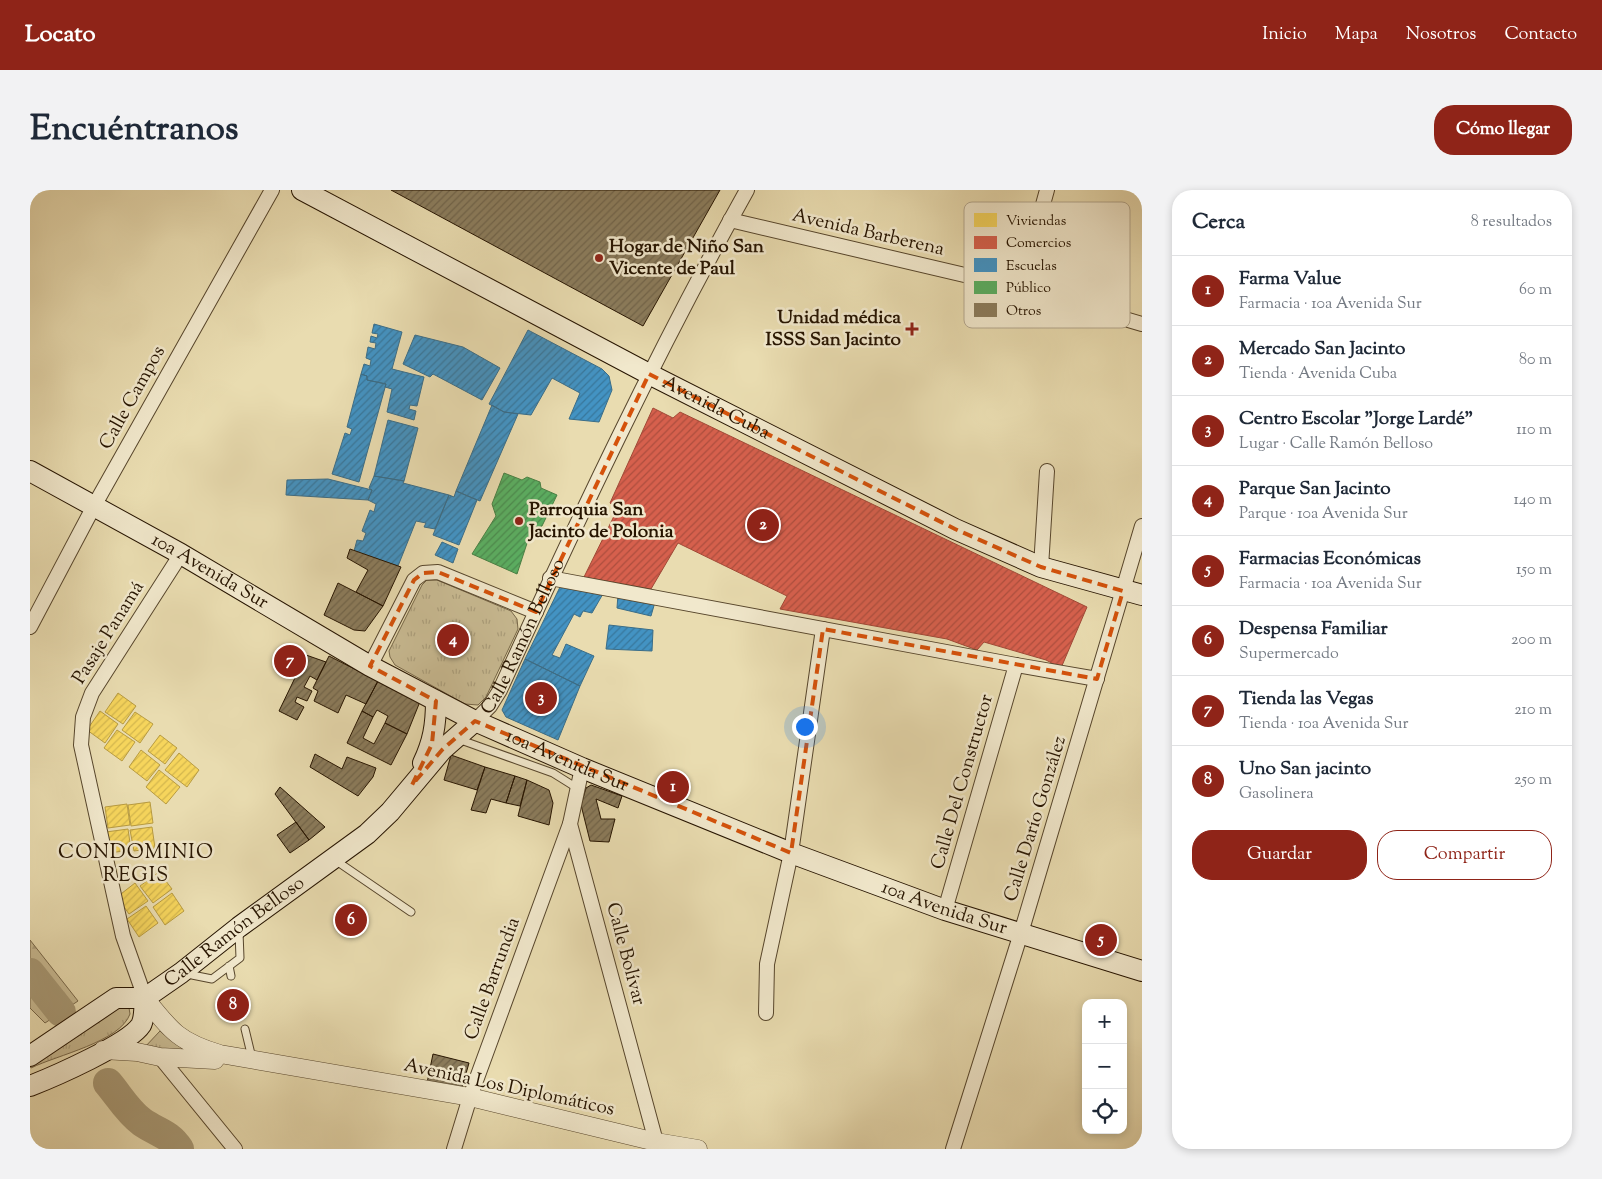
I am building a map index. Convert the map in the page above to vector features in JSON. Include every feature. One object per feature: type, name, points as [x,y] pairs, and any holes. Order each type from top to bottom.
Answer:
[{"type":"main road","name":"Avenida Cuba","points":[[302,190],[649,374],[955,529],[1041,567],[1132,593]]},
{"type":"main road","name":"10a Avenida Sur","points":[[30,471],[181,554],[370,666],[475,722],[790,853],[945,910],[1142,971]]},
{"type":"main road","points":[[412,785],[432,744],[436,729],[436,701]]},
{"type":"main road","name":"Calle Ramón Belloso","points":[[30,1056],[116,998],[146,998],[181,973],[238,927],[334,859],[367,834],[390,812],[455,738],[475,722]]},
{"type":"main road","name":"Calle Ramón Belloso","points":[[30,1086],[63,1072],[128,1038],[138,1029],[143,1021],[146,998]]},
{"type":"street","name":"Calle Campos","points":[[30,627],[94,506],[272,190]]},
{"type":"street","name":"Calle Ramón Belloso","points":[[475,722],[490,706],[500,690],[550,578],[649,374],[747,190]]},
{"type":"street","name":"Avenida Barberena","points":[[730,220],[964,275]]},
{"type":"street","name":"Avenida Barberena","points":[[1130,320],[1142,324]]},
{"type":"street","points":[[1041,567],[1048,471]]},
{"type":"street","name":"Calle Darío González","points":[[953,1149],[1021,933],[1097,678],[1132,593],[1142,526]]},
{"type":"street","name":"Pasaje Panamá","points":[[146,998],[123,936],[81,745],[84,717],[92,693],[181,554]]},
{"type":"street","points":[[370,666],[414,580],[423,573],[438,572],[536,612]]},
{"type":"street","points":[[550,578],[1016,666],[1097,678]]},
{"type":"street","points":[[766,1013],[768,964],[790,853],[823,629]]},
{"type":"street","name":"Calle Del Constructor","points":[[945,910],[1016,666]]},
{"type":"street","name":"Calle Bolívar","points":[[582,768],[570,824],[657,1146]]},
{"type":"street","name":"Calle Barrundia","points":[[454,1149],[470,1097],[570,824]]},
{"type":"street","name":"Avenida Los Diplomáticos","points":[[146,998],[170,1029],[186,1042],[220,1054],[470,1097],[657,1146],[698,1149]]},
{"type":"street","name":"Avenida Los Diplomáticos","points":[[103,1050],[137,1052],[160,1057],[252,1061]]},
{"type":"street","points":[[160,1057],[235,1149]]},
{"type":"lane","name":"10a Avenida Sur","points":[[455,738],[554,773],[577,788]]},
{"type":"lane","points":[[334,859],[411,912]]},
{"type":"lane","points":[[181,973],[212,979],[240,958],[238,927]]},
{"type":"lane","points":[[229,966],[231,976]]},
{"type":"lane","points":[[244,1029],[252,1061]]},
{"type":"highlighted area","points":[[649,374],[955,529],[1041,567],[1123,591],[1097,679],[823,629],[791,853],[475,721],[442,750],[412,785],[432,744],[436,701],[370,666],[414,580],[423,573],[438,572],[536,612]]},
{"type":"green space","points":[[427,580],[437,580],[511,611],[517,619],[518,629],[486,697],[478,705],[465,704],[395,665],[390,657],[389,651],[422,585]]},
{"type":"green space","points":[[30,940],[78,1001],[45,1023],[30,1008]]},
{"type":"green space","points":[[115,1006],[129,1008],[130,1014],[124,1024],[114,1032],[86,1047],[31,1068],[30,1066]]},
{"type":"green space","points":[[160,1031],[184,1050],[144,1048]]},
{"type":"building: Viviendas","points":[[118,693],[136,706],[123,724],[105,712]]},
{"type":"building: Viviendas","points":[[100,711],[118,724],[105,743],[87,730]]},
{"type":"building: Viviendas","points":[[135,712],[153,724],[140,743],[122,730]]},
{"type":"building: Viviendas","points":[[117,730],[135,742],[122,761],[104,748]]},
{"type":"building: Viviendas","points":[[160,735],[177,748],[165,764],[148,751]]},
{"type":"building: Viviendas","points":[[141,750],[160,765],[147,781],[129,767]]},
{"type":"building: Viviendas","points":[[179,753],[199,770],[187,787],[165,770]]},
{"type":"building: Viviendas","points":[[159,770],[180,787],[166,804],[146,787]]},
{"type":"building: Viviendas","points":[[150,802],[153,823],[131,826],[128,805]]},
{"type":"building: Viviendas","points":[[127,804],[130,825],[108,828],[105,807]]},
{"type":"building: Viviendas","points":[[152,827],[155,848],[134,851],[130,830]]},
{"type":"building: Viviendas","points":[[128,829],[131,850],[109,853],[106,832]]},
{"type":"building: Viviendas","points":[[159,872],[172,889],[153,903],[140,886]]},
{"type":"building: Viviendas","points":[[135,883],[148,901],[129,914],[117,897]]},
{"type":"building: Viviendas","points":[[172,893],[184,911],[165,925],[153,907]]},
{"type":"building: Viviendas","points":[[146,906],[158,923],[139,937],[127,919]]},
{"type":"building: Comercios","points":[[653,408],[673,418],[680,412],[1087,607],[1061,668],[1046,660],[984,642],[977,650],[947,639],[780,609],[787,596],[678,543],[651,589],[584,577],[618,508],[610,503]]},
{"type":"building: Escuelas","points":[[374,324],[402,332],[392,369],[424,377],[417,406],[410,405],[409,409],[416,411],[414,420],[387,412],[392,389],[385,387],[386,384],[367,380],[367,376],[361,374],[364,364],[370,366],[371,360],[366,358],[368,347],[375,349],[376,343],[370,342],[371,336],[377,338],[378,334],[372,333]]},
{"type":"building: Escuelas","points":[[528,330],[602,369],[609,376],[612,390],[599,422],[569,419],[580,393],[552,378],[531,415],[504,412],[489,404]]},
{"type":"building: Escuelas","points":[[415,335],[463,347],[500,368],[482,400],[433,374],[430,377],[403,364]]},
{"type":"building: Escuelas","points":[[361,374],[367,376],[367,380],[386,384],[359,482],[332,474],[345,433],[350,435],[352,429],[347,427]]},
{"type":"building: Escuelas","points":[[492,405],[504,412],[518,414],[480,501],[456,491]]},
{"type":"building: Escuelas","points":[[388,420],[418,428],[404,481],[374,476]]},
{"type":"building: Escuelas","points":[[374,476],[404,481],[403,483],[449,495],[435,529],[424,527],[426,523],[416,521],[398,566],[354,551],[357,540],[363,541],[366,533],[362,531],[370,510],[374,512],[376,504],[368,500],[372,490],[369,488]]},
{"type":"building: Escuelas","points":[[328,479],[372,490],[368,500],[286,495],[287,480]]},
{"type":"building: Escuelas","points":[[456,491],[477,500],[459,545],[433,535],[449,495],[454,497]]},
{"type":"building: Escuelas","points":[[442,542],[458,549],[453,563],[435,555]]},
{"type":"building: Escuelas","points":[[560,587],[604,592],[592,613],[583,611],[580,617],[574,614],[552,655],[560,658],[566,644],[594,656],[580,686],[525,659]]},
{"type":"building: Escuelas","points":[[618,594],[655,602],[651,616],[617,608]]},
{"type":"building: Escuelas","points":[[609,625],[653,630],[652,651],[606,649]]},
{"type":"building: Escuelas","points":[[525,659],[580,686],[558,740],[506,717],[502,710]]},
{"type":"building: Público","name":"Parroquia San Jacinto de Polonia","points":[[504,473],[522,480],[527,477],[540,482],[541,488],[557,495],[542,526],[531,531],[517,574],[472,554],[496,516],[492,504]]},
{"type":"building: Otros","name":"Hogar de Niño San Vicente de Paul","points":[[391,190],[720,190],[643,326]]},
{"type":"building: Otros","points":[[350,549],[401,567],[383,606],[356,592],[368,570],[347,558]]},
{"type":"building: Otros","points":[[338,583],[383,606],[365,631],[354,630],[324,615]]},
{"type":"building: Otros","points":[[451,627],[464,633],[466,646],[456,656],[442,650],[440,636]]},
{"type":"building: Otros","points":[[306,655],[326,662],[317,680],[310,676],[304,687],[312,691],[307,701],[297,697],[295,702],[304,707],[297,720],[279,711]]},
{"type":"building: Otros","points":[[329,656],[378,681],[366,704],[346,695],[338,713],[314,701],[318,691],[313,688]]},
{"type":"building: Otros","points":[[378,681],[417,701],[419,704],[407,734],[385,723],[388,716],[377,710],[373,717],[362,711]]},
{"type":"building: Otros","points":[[362,711],[373,717],[363,738],[374,744],[385,723],[407,734],[391,765],[347,743]]},
{"type":"building: Otros","points":[[315,754],[342,769],[347,757],[376,768],[373,777],[358,796],[310,767]]},
{"type":"building: Otros","points":[[451,755],[485,767],[477,790],[444,780]]},
{"type":"building: Otros","points":[[485,767],[515,776],[506,803],[491,799],[486,813],[471,810]]},
{"type":"building: Otros","points":[[515,776],[527,780],[520,806],[506,803]]},
{"type":"building: Otros","points":[[527,780],[549,790],[553,803],[549,825],[518,816]]},
{"type":"building: Otros","points":[[591,785],[622,796],[618,808],[596,799],[601,819],[615,819],[609,842],[590,841],[581,805],[586,788]]},
{"type":"building: Otros","points":[[280,787],[325,827],[309,840],[275,794]]},
{"type":"building: Otros","points":[[296,822],[309,840],[290,853],[277,835]]},
{"type":"building: Otros","points":[[433,1054],[469,1063],[461,1091],[427,1083]]},
{"type":"waterway","points":[[30,973],[61,1012]]},
{"type":"waterway","points":[[108,1083],[137,1118],[167,1136],[179,1149]]},
{"type":"place","name":"Hogar de Niño San Vicente de Paul","points":[[599,258]]},
{"type":"place","name":"Unidad médica ISSS San Jacinto","points":[[912,329]]},
{"type":"place","name":"Parroquia San Jacinto de Polonia","points":[[519,521]]},
{"type":"place","name":"Mercado San Jacinto","points":[[763,525]]},
{"type":"place","name":"Parque San Jacinto","points":[[453,640]]},
{"type":"place","name":"Tienda las Vegas","points":[[290,661]]},
{"type":"place","name":"Centro Escolar \"Jorge Lardé\"","points":[[541,698]]},
{"type":"place","name":"Farma Value","points":[[673,787]]},
{"type":"place","name":"Despensa Familiar","points":[[351,920]]},
{"type":"place","name":"Farmacias Económicas","points":[[1101,940]]},
{"type":"place","name":"Uno San jacinto","points":[[233,1005]]},
{"type":"district","name":"CONDOMINIO REGIS","points":[[136,864]]}]
